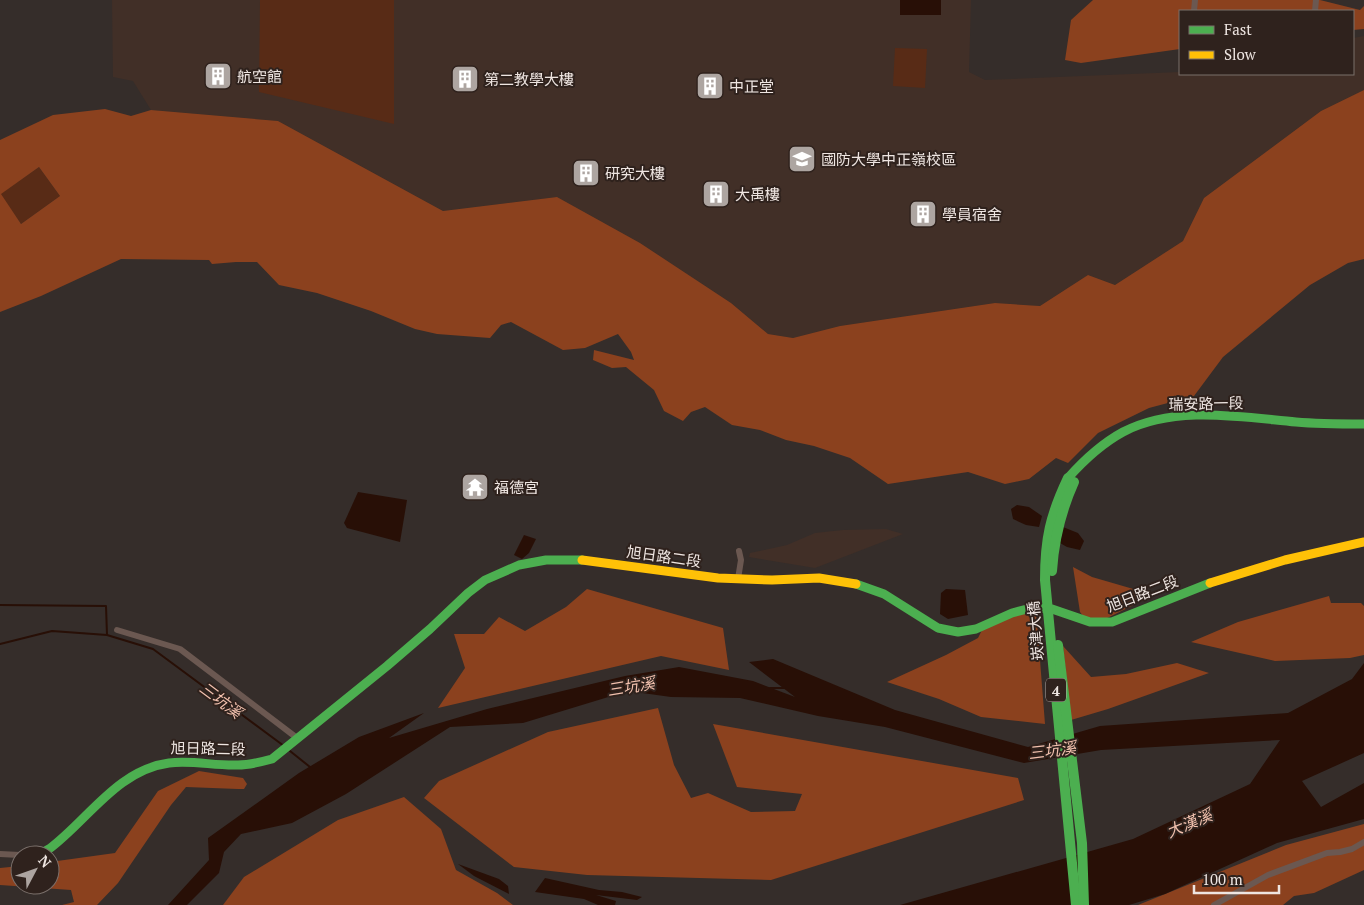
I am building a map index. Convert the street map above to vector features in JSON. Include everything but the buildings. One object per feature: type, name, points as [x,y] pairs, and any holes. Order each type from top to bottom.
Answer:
[{"type":"main road","name":"瑞安路一段","points":[[1071,480],[1094,450],[1106,442],[1134,427],[1166,418],[1228,414],[1315,423],[1364,424]]},
{"type":"main road","name":"瑞安路一段","points":[[1071,480],[1109,448],[1144,429],[1165,424],[1216,420],[1242,421],[1313,430],[1364,430]]},
{"type":"main road","name":"崁津大橋","points":[[1071,480],[1053,512],[1045,550],[1048,613],[1069,811],[1076,905]]},
{"type":"main road","name":"崁津大橋","points":[[1071,480],[1052,545],[1052,581],[1071,765],[1082,843],[1084,905]]},
{"type":"main road","name":"旭日路二段","points":[[53,845],[127,779],[149,767],[161,763],[181,761],[224,765],[262,763],[281,753],[480,584],[495,574],[513,566],[532,561],[551,559],[572,560],[648,568],[705,577],[738,579],[773,580],[814,577],[856,584],[886,594],[941,630],[966,632],[1020,610],[1036,607],[1055,609],[1092,624],[1116,621],[1209,583],[1243,572],[1303,555],[1364,542]]},
{"type":"street","points":[[738,579],[741,560],[739,551]]},
{"type":"street","points":[[116,630],[180,649],[296,739]]},
{"type":"street","points":[[1214,905],[1268,875],[1327,853],[1352,849],[1364,842]]},
{"type":"shaded area","name":"國防大學中正嶺校區","points":[[112,0],[971,0],[969,72],[985,80],[1179,72],[1179,75],[1354,75],[1354,38],[1364,36],[1364,90],[1321,111],[1204,198],[1183,241],[1115,285],[1088,275],[1040,306],[995,303],[840,326],[793,338],[768,334],[731,303],[640,243],[557,197],[443,211],[278,121],[151,110],[133,81],[113,77]]},
{"type":"shaded area","points":[[260,0],[394,0],[394,124],[259,92]]},
{"type":"shaded area","points":[[1093,0],[1320,0],[1360,10],[1364,6],[1364,29],[1354,30],[1354,10],[1179,10],[1179,49],[1081,63],[1065,60],[1071,20]]},
{"type":"shaded area","points":[[895,48],[927,49],[925,88],[893,86]]},
{"type":"shaded area","points":[[1364,90],[1364,259],[1348,263],[1310,285],[1223,357],[1194,396],[1149,408],[1098,433],[1068,463],[1056,458],[1029,479],[1005,484],[968,472],[888,484],[850,458],[814,446],[786,440],[760,430],[732,425],[705,407],[691,412],[683,421],[664,411],[654,390],[626,367],[612,368],[593,360],[594,350],[634,360],[631,352],[618,334],[585,348],[563,350],[511,322],[501,325],[490,338],[437,334],[415,329],[371,311],[317,293],[279,285],[257,262],[212,264],[209,260],[121,259],[41,296],[0,312],[0,140],[53,115],[105,109],[131,116],[151,110],[278,121],[443,211],[557,197],[640,243],[731,303],[768,334],[793,338],[840,326],[995,303],[1040,306],[1088,275],[1115,285],[1183,241],[1204,198],[1321,111]],"holes":[[[39,167],[60,196],[21,224],[1,194]]]},
{"type":"shaded area","points":[[39,167],[60,196],[21,224],[0,194]]},
{"type":"shaded area","points":[[886,529],[903,534],[815,568],[749,557],[750,553],[787,545],[815,533]]},
{"type":"shaded area","points":[[1073,567],[1092,577],[1154,595],[1097,623],[1087,621],[1080,612]]},
{"type":"shaded area","points":[[587,589],[723,628],[729,670],[661,656],[438,708],[465,668],[454,634],[484,634],[499,617],[525,631],[566,607]]},
{"type":"shaded area","points":[[1329,596],[1331,603],[1361,603],[1364,606],[1364,655],[1350,658],[1275,661],[1191,642],[1238,622]]},
{"type":"shaded area","points":[[1036,609],[1045,724],[981,717],[939,699],[887,682],[978,638],[984,626]]},
{"type":"shaded area","points":[[1063,646],[1091,677],[1126,674],[1177,663],[1209,673],[1108,709],[1071,720]]},
{"type":"shaded area","points":[[658,708],[674,765],[691,798],[708,793],[751,812],[795,811],[802,794],[737,787],[713,724],[1018,778],[1024,800],[771,880],[587,875],[514,867],[424,798],[439,781],[548,732]]},
{"type":"shaded area","points":[[199,771],[243,778],[247,784],[244,789],[186,787],[171,805],[118,883],[97,905],[62,905],[74,902],[71,890],[60,889],[60,861],[115,853],[158,791]]},
{"type":"shaded area","points":[[404,797],[441,829],[456,870],[497,893],[513,905],[223,905],[244,877],[338,820]]},
{"type":"shaded area","points":[[1364,824],[1364,870],[1314,893],[1294,896],[1283,905],[1138,905],[1286,845]]},
{"type":"shaded area","points":[[10,867],[10,886],[0,885],[0,868]]},
{"type":"water","points":[[900,0],[941,0],[941,15],[900,15]]},
{"type":"water","points":[[358,492],[407,500],[400,542],[347,528],[344,523]]},
{"type":"water","points":[[1017,505],[1029,507],[1042,516],[1039,527],[1026,525],[1013,519],[1011,509]]},
{"type":"water","points":[[1063,527],[1078,533],[1084,541],[1080,550],[1060,543]]},
{"type":"water","points":[[524,535],[536,539],[529,553],[522,559],[514,555]]},
{"type":"water","points":[[946,589],[965,590],[968,615],[948,619],[940,614],[941,593]]},
{"type":"water","name":"大漢溪","points":[[773,659],[895,710],[1028,747],[1100,726],[1288,713],[1352,679],[1364,663],[1364,753],[1302,781],[1321,807],[1364,783],[1364,819],[1277,843],[1165,894],[1129,905],[900,905],[1133,839],[1250,784],[1280,740],[1101,750],[1024,763],[885,727],[818,716],[740,698],[671,697],[628,691],[523,723],[450,727],[346,794],[292,823],[241,834],[224,852],[219,873],[187,905],[168,905],[209,860],[208,838],[299,773],[359,737],[424,713],[389,738],[487,709],[625,676],[679,667],[753,681],[795,697],[749,662]]},
{"type":"water","points":[[458,864],[499,879],[508,886],[509,894],[474,876]]},
{"type":"water","points":[[545,878],[642,897],[637,900],[596,895],[616,901],[615,905],[598,905],[584,899],[535,892]]},
{"type":"waterway","points":[[0,605],[106,606],[107,635]]},
{"type":"waterway","name":"三坑溪","points":[[0,644],[52,631],[107,635],[153,649],[284,746]]},
{"type":"waterway","name":"三坑溪","points":[[770,688],[785,688]]},
{"type":"waterway","name":"三坑溪","points":[[290,751],[310,767]]},
{"type":"traffic: fast","points":[[1068,478],[1107,442],[1123,432],[1164,418],[1208,415],[1313,423],[1364,424]]},
{"type":"traffic: fast","points":[[1068,478],[1057,504],[1050,528],[1046,552],[1045,580],[1076,905]]},
{"type":"traffic: fast","points":[[1052,571],[1059,525],[1074,482]]},
{"type":"traffic: fast","points":[[54,845],[118,786],[134,775],[151,768],[178,762],[242,765],[272,759],[387,666],[485,580],[519,565],[546,560],[582,560]]},
{"type":"traffic: fast","points":[[856,584],[884,594],[938,628],[958,632],[976,629],[1012,613],[1031,608],[1052,609],[1090,622],[1112,622],[1210,583]]},
{"type":"traffic: fast","points":[[1058,645],[1082,843],[1084,905]]},
{"type":"traffic: slow","points":[[1210,583],[1285,560],[1364,542]]},
{"type":"traffic: slow","points":[[582,560],[718,578],[772,580],[819,578],[856,584]]},
{"type":"place","name":"航空館","points":[[218,76]]},
{"type":"place","name":"第二教學大樓","points":[[465,79]]},
{"type":"place","name":"中正堂","points":[[710,86]]},
{"type":"place","name":"國防大學中正嶺校區","points":[[802,159]]},
{"type":"place","name":"研究大樓","points":[[586,173]]},
{"type":"place","name":"大禹樓","points":[[716,194]]},
{"type":"place","name":"學員宿舍","points":[[923,214]]},
{"type":"place","name":"福德宮","points":[[475,487]]}]
